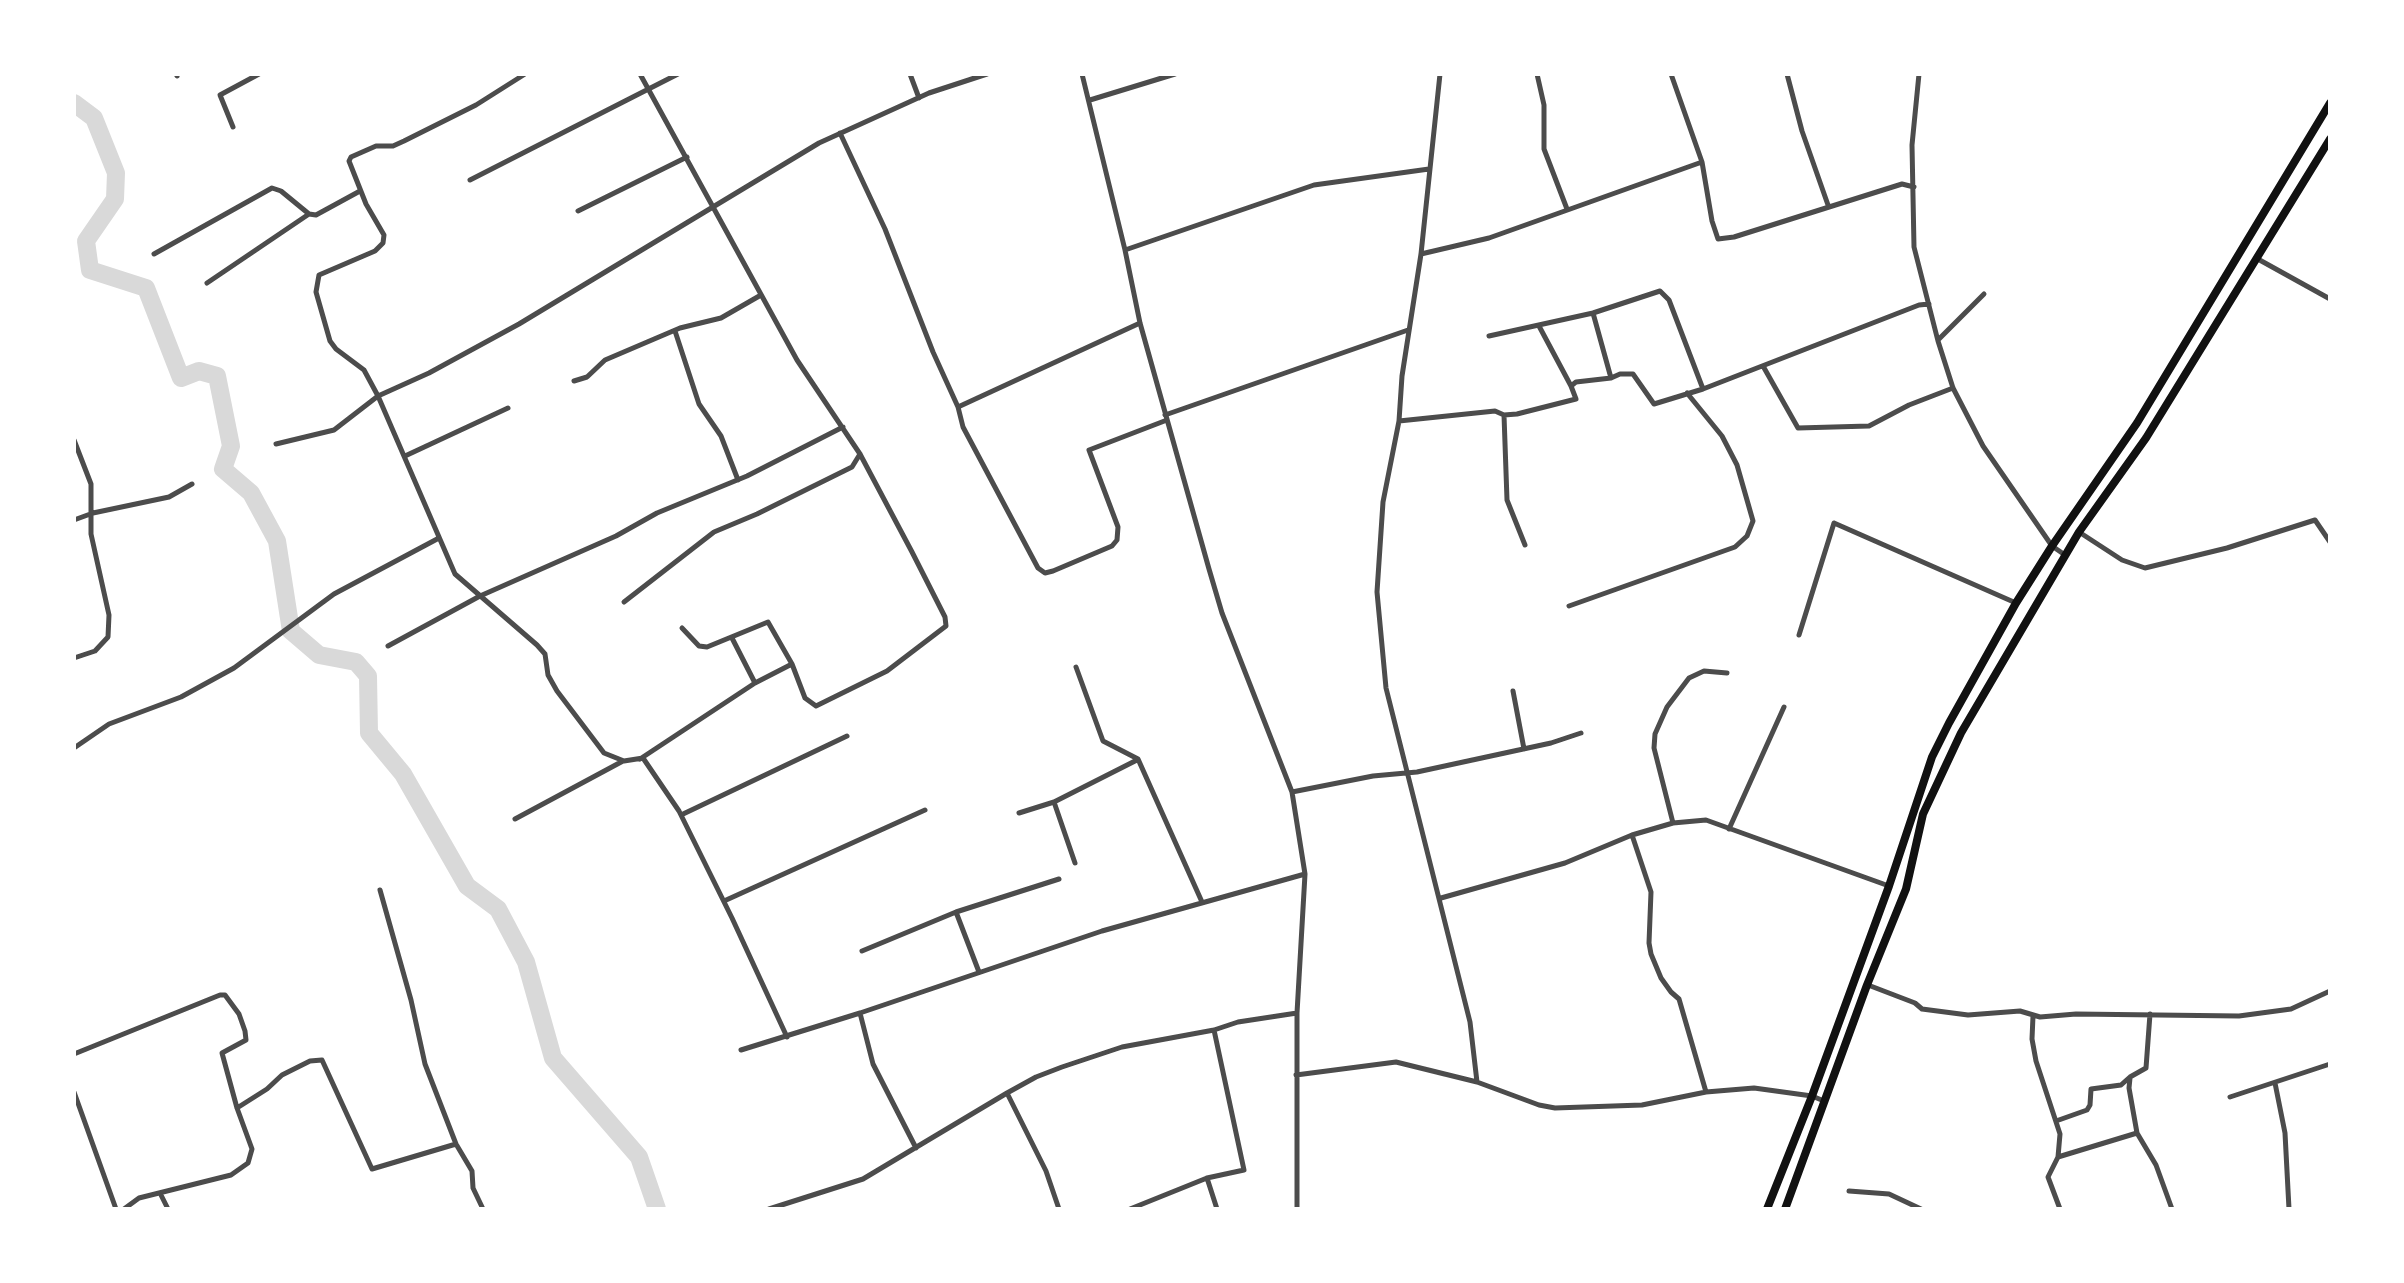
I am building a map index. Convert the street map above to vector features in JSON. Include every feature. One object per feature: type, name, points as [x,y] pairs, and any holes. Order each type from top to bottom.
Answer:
[{"type":"highway","points":[[1767,1209],[1889,886],[1932,757],[1968,686],[2052,546],[2137,423],[2330,103]]},
{"type":"highway","points":[[1785,1209],[1867,985],[1906,889],[1923,814],[1942,770],[2079,532],[2146,438],[2330,139]]},
{"type":"street","points":[[233,127],[220,95],[259,74]]},
{"type":"street","points":[[525,74],[476,105],[404,141],[393,146],[376,146],[351,157],[349,161],[360,191],[384,235],[383,243],[375,251],[319,275],[316,292],[330,341],[364,370],[378,396],[455,574],[545,654],[548,675],[557,691],[604,753],[624,761],[643,758],[681,815],[787,1037]]},
{"type":"street","points":[[640,74],[797,360],[860,454],[919,565],[945,617],[946,626],[887,671],[816,706],[805,698],[792,664],[768,622],[707,647],[699,646],[682,628]]},
{"type":"street","points":[[470,180],[678,74]]},
{"type":"street","points":[[910,74],[919,98]]},
{"type":"street","points":[[276,444],[334,430],[378,396],[429,373],[519,324],[840,133],[971,76],[987,74]]},
{"type":"street","points":[[1082,74],[1140,323],[1222,613],[1292,792],[1305,874],[1297,1013],[1297,1209]]},
{"type":"street","points":[[1090,100],[1175,74]]},
{"type":"street","points":[[1440,74],[1399,421],[1383,502],[1377,592],[1386,688],[1470,1022],[1477,1082]]},
{"type":"street","points":[[1537,74],[1544,105],[1544,149],[1567,209]]},
{"type":"street","points":[[1671,74],[1702,162],[1718,239],[1734,237],[1902,184],[1914,187]]},
{"type":"street","points":[[1787,74],[1802,131],[1828,205]]},
{"type":"street","points":[[1919,74],[1912,145],[1914,247],[1938,341],[1953,388],[1983,446],[2052,546],[2065,555]]},
{"type":"street","points":[[840,133],[885,229],[958,407],[963,427],[1038,568],[1045,573],[1112,546],[1117,540],[1118,527],[1089,450],[1166,418],[1408,330]]},
{"type":"street","points":[[578,211],[687,157]]},
{"type":"street","points":[[1421,254],[1489,238],[1702,162]]},
{"type":"street","points":[[1125,250],[1314,185],[1429,169]]},
{"type":"street","points":[[154,254],[272,188],[281,191],[309,214],[316,215],[360,191]]},
{"type":"street","points":[[207,283],[309,214]]},
{"type":"street","points":[[2255,258],[2330,299]]},
{"type":"street","points":[[1489,336],[1593,313],[1660,291],[1669,300],[1703,389]]},
{"type":"street","points":[[1938,341],[1984,294]]},
{"type":"street","points":[[574,381],[587,377],[605,360],[675,331],[721,318],[761,295]]},
{"type":"street","points":[[1571,386],[1576,382],[1633,374],[1654,404],[1703,389],[1919,305],[1929,304]]},
{"type":"street","points":[[1593,313],[1611,378]]},
{"type":"street","points":[[958,407],[1140,323]]},
{"type":"street","points":[[1399,421],[1495,411],[1504,415],[1576,399],[1539,326]]},
{"type":"street","points":[[675,331],[699,404],[721,436],[738,480]]},
{"type":"street","points":[[1763,366],[1798,428],[1869,426],[1909,405],[1953,388]]},
{"type":"street","points":[[1569,606],[1735,547],[1747,536],[1753,521],[1737,465],[1722,436],[1687,393]]},
{"type":"street","points":[[405,456],[508,408]]},
{"type":"street","points":[[1504,415],[1507,500],[1525,545]]},
{"type":"street","points":[[388,646],[480,596],[616,536],[657,513],[738,480],[843,427]]},
{"type":"street","points":[[74,440],[91,484],[91,534],[109,615],[108,637],[95,651],[74,658]]},
{"type":"street","points":[[624,602],[714,532],[852,467],[860,454]]},
{"type":"street","points":[[74,520],[169,497],[192,484]]},
{"type":"street","points":[[2079,532],[2122,560],[2145,568],[2227,548],[2315,520],[2330,542]]},
{"type":"street","points":[[1799,635],[1834,523],[2016,603]]},
{"type":"street","points":[[74,748],[109,724],[181,697],[234,668],[334,594],[439,538]]},
{"type":"street","points":[[732,638],[755,683]]},
{"type":"street","points":[[637,761],[755,683],[792,664]]},
{"type":"street","points":[[1076,667],[1103,741],[1138,759],[1202,902]]},
{"type":"street","points":[[1673,823],[1654,748],[1655,734],[1667,707],[1689,678],[1704,671],[1727,673]]},
{"type":"street","points":[[1513,691],[1524,749]]},
{"type":"street","points":[[1729,829],[1784,707]]},
{"type":"street","points":[[1292,792],[1373,776],[1407,773],[1524,749],[1581,733]]},
{"type":"street","points":[[681,815],[847,736]]},
{"type":"street","points":[[1019,813],[1054,802],[1138,759]]},
{"type":"street","points":[[515,819],[624,761]]},
{"type":"street","points":[[1054,802],[1075,863]]},
{"type":"street","points":[[724,901],[925,810]]},
{"type":"street","points":[[1441,898],[1565,863],[1632,835],[1673,823],[1706,820],[1889,886]]},
{"type":"street","points":[[1632,835],[1651,892],[1651,954],[1661,978],[1679,999],[1706,1092]]},
{"type":"street","points":[[741,1050],[1102,931],[1305,874]]},
{"type":"street","points":[[862,951],[956,912],[1059,879]]},
{"type":"street","points":[[380,890],[411,1000],[425,1064],[456,1144],[472,1171],[473,1188],[483,1209]]},
{"type":"street","points":[[956,912],[979,972]]},
{"type":"street","points":[[1867,985],[1915,1003],[1922,1009],[1968,1015],[2020,1011],[2033,1016],[2239,1016],[2291,1009],[2330,991]]},
{"type":"street","points":[[74,1054],[225,995],[239,1014],[246,1040],[222,1053],[252,1149],[248,1163],[231,1175],[139,1198],[124,1209]]},
{"type":"street","points":[[860,1013],[873,1064],[916,1148]]},
{"type":"street","points":[[769,1209],[863,1179],[1036,1077],[1122,1047],[1214,1030],[1238,1022],[1297,1013]]},
{"type":"street","points":[[2056,1121],[2087,1110],[2091,1089],[2121,1085],[2146,1068],[2150,1014]]},
{"type":"street","points":[[2033,1016],[2032,1039],[2036,1061],[2060,1134],[2058,1157],[2048,1177],[2060,1209]]},
{"type":"street","points":[[1130,1209],[1207,1178],[1244,1170],[1214,1030]]},
{"type":"street","points":[[237,1108],[267,1089],[282,1075],[310,1061],[322,1060],[372,1169],[456,1144]]},
{"type":"street","points":[[1296,1075],[1396,1062],[1477,1082],[1539,1105],[1566,1108],[1642,1105],[1706,1092],[1754,1088],[1812,1096],[1824,1101]]},
{"type":"street","points":[[2230,1097],[2330,1064]]},
{"type":"street","points":[[2130,1077],[2137,1133],[2156,1165],[2172,1209]]},
{"type":"street","points":[[2275,1083],[2285,1133],[2289,1209]]},
{"type":"street","points":[[74,1092],[116,1209]]},
{"type":"street","points":[[1007,1093],[1046,1171],[1059,1209]]},
{"type":"street","points":[[2058,1157],[2137,1133]]},
{"type":"street","points":[[1207,1178],[1217,1209]]},
{"type":"street","points":[[1849,1191],[1889,1194],[1921,1209]]},
{"type":"street","points":[[160,1193],[168,1209]]},
{"type":"waterway","points":[[74,103],[94,118],[116,173],[115,199],[86,241],[90,270],[146,288],[181,378],[199,371],[217,376],[231,446],[223,469],[251,493],[277,541],[291,631],[319,655],[356,662],[368,676],[369,733],[403,774],[467,886],[498,909],[526,962],[553,1058],[639,1157],[657,1209]]}]
